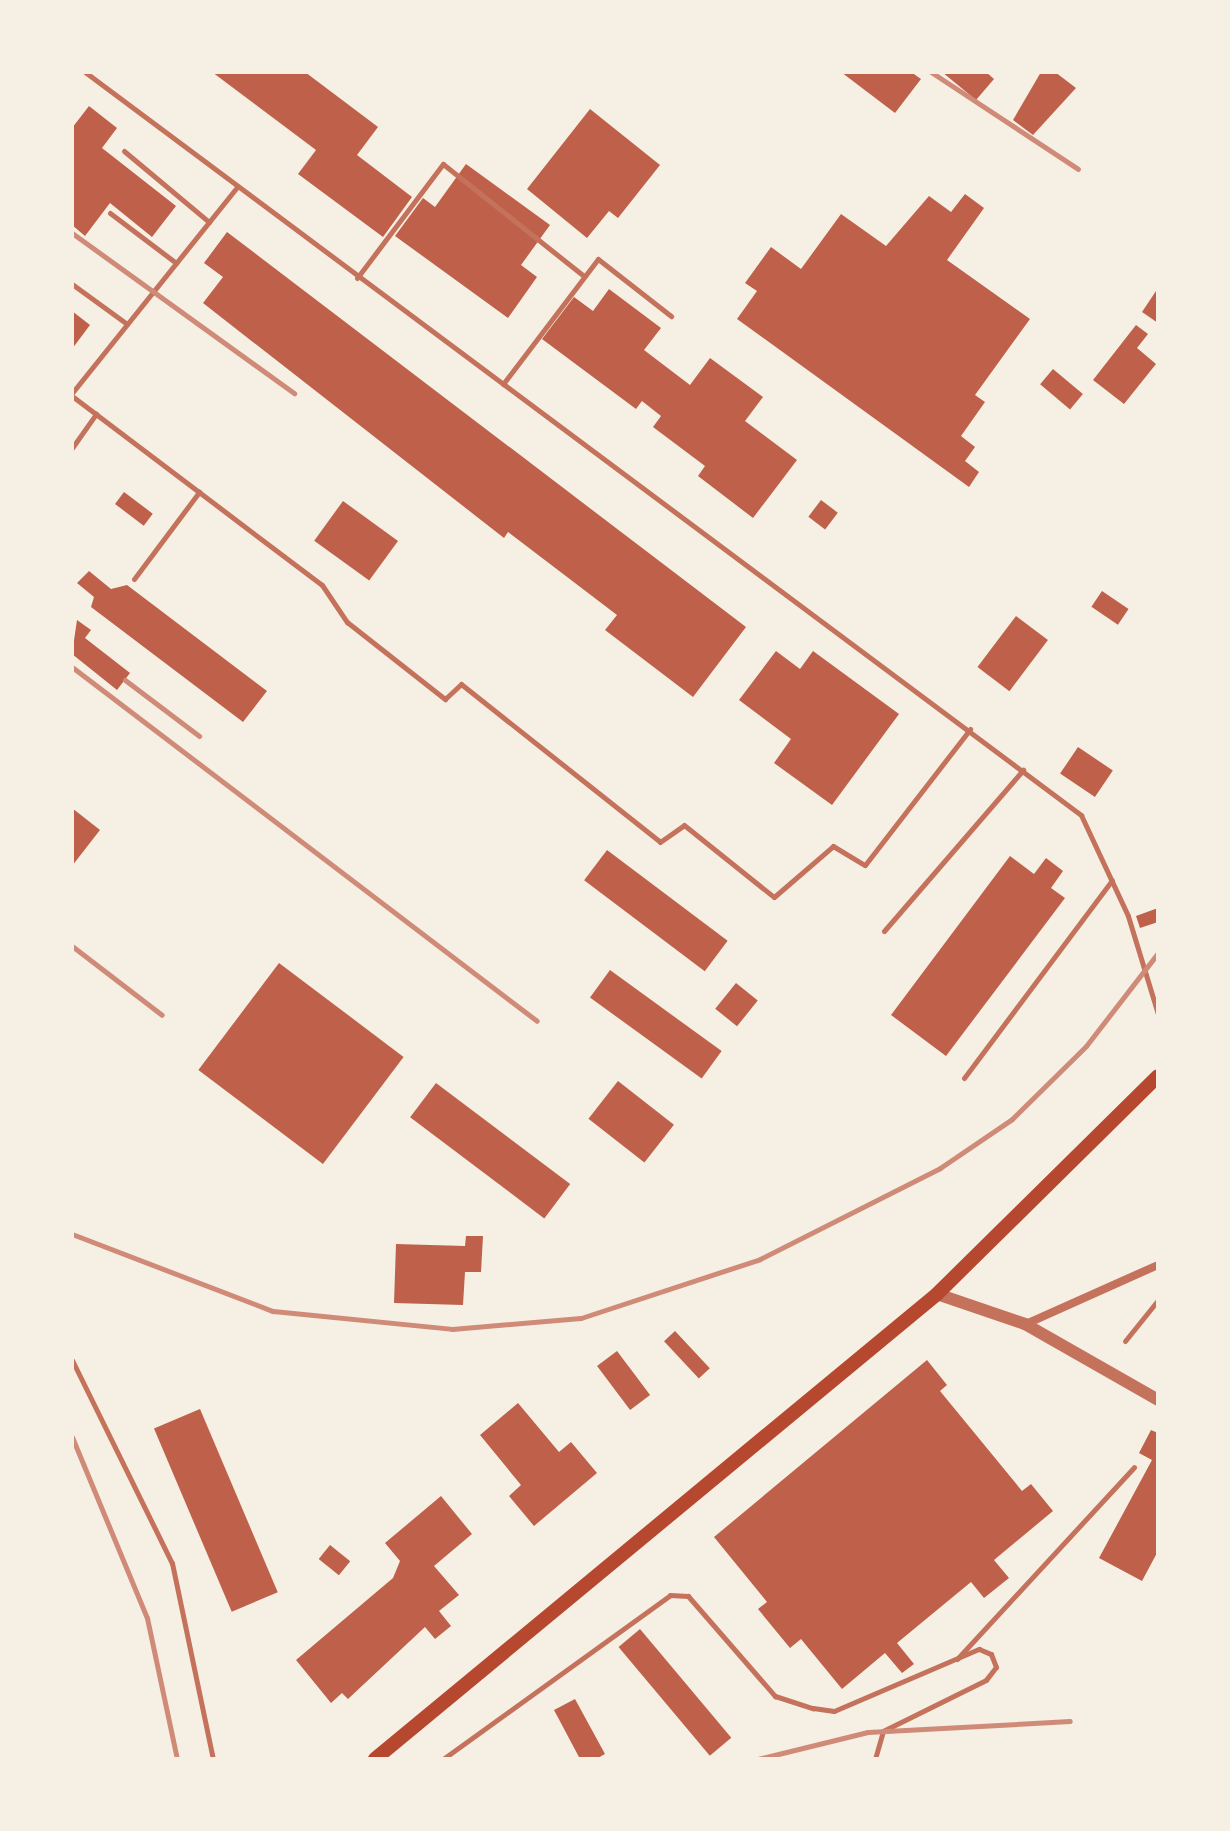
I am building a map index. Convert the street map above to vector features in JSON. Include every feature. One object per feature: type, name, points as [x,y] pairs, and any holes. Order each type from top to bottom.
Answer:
[{"type":"main road","points":[[375,1759],[937,1294],[1158,1076]]},
{"type":"street","points":[[1025,1324],[1158,1265]]},
{"type":"street","points":[[937,1294],[1025,1324],[1158,1400]]},
{"type":"lane","points":[[85,72],[357,278],[970,729],[1081,815],[1112,880],[1158,1014]]},
{"type":"lane","points":[[124,151],[209,222]]},
{"type":"lane","points":[[357,278],[443,164],[584,276]]},
{"type":"lane","points":[[237,187],[72,394],[322,585],[347,622],[445,699],[461,684],[660,842],[684,825],[774,897],[833,846],[865,865],[970,729]]},
{"type":"lane","points":[[110,213],[176,263]]},
{"type":"lane","points":[[503,384],[598,259],[671,316]]},
{"type":"lane","points":[[72,284],[127,324]]},
{"type":"lane","points":[[72,448],[96,414]]},
{"type":"lane","points":[[134,579],[199,492]]},
{"type":"lane","points":[[884,931],[1023,770]]},
{"type":"lane","points":[[964,1078],[1112,880]]},
{"type":"lane","points":[[1125,1341],[1158,1300]]},
{"type":"lane","points":[[72,1360],[172,1563],[213,1759]]},
{"type":"lane","points":[[956,1659],[1134,1467]]},
{"type":"lane","points":[[443,1759],[670,1595],[688,1596],[775,1696],[813,1708],[834,1711],[979,1649],[996,1667],[986,1680],[883,1731],[875,1759]]},
{"type":"building","points":[[212,72],[305,72],[378,127],[357,155],[412,197],[383,237],[298,174],[316,150]]},
{"type":"building","points":[[841,72],[911,72],[921,79],[895,113]]},
{"type":"building","points":[[942,72],[986,72],[994,79],[976,100]]},
{"type":"building","points":[[1041,72],[1055,72],[1076,88],[1033,135],[1013,120]]},
{"type":"building","points":[[89,106],[117,128],[102,148],[176,206],[152,237],[110,203],[85,236],[72,225],[72,128]]},
{"type":"building","points":[[590,109],[660,165],[618,218],[609,211],[587,238],[527,189]]},
{"type":"building","points":[[466,164],[550,225],[521,265],[537,277],[508,318],[395,236],[423,198],[435,207]]},
{"type":"building","points":[[965,194],[984,208],[947,260],[1030,319],[975,395],[985,402],[961,436],[975,447],[965,461],[979,472],[969,487],[737,319],[757,291],[745,283],[771,247],[801,269],[841,214],[886,246],[929,196],[951,212]]},
{"type":"building","points":[[227,232],[746,627],[693,697],[605,630],[617,615],[508,532],[504,538],[203,303],[223,277],[204,263]]},
{"type":"building","points":[[1158,288],[1158,323],[1142,312]]},
{"type":"building","points":[[609,289],[661,328],[644,350],[690,385],[710,358],[763,397],[745,421],[797,460],[753,518],[698,476],[705,466],[653,427],[661,416],[642,401],[636,409],[542,339],[574,297],[593,311]]},
{"type":"building","points":[[72,311],[90,325],[72,349]]},
{"type":"building","points":[[1136,325],[1148,334],[1137,348],[1156,364],[1124,404],[1093,380]]},
{"type":"building","points":[[1053,369],[1083,394],[1070,409],[1040,384]]},
{"type":"building","points":[[124,492],[153,514],[144,526],[115,504]]},
{"type":"building","points":[[821,500],[838,513],[825,529],[808,517]]},
{"type":"building","points":[[343,501],[398,541],[369,581],[314,541]]},
{"type":"building","points":[[89,571],[111,589],[127,585],[267,691],[243,722],[91,607],[94,597],[77,583]]},
{"type":"building","points":[[1102,591],[1129,609],[1118,625],[1091,607]]},
{"type":"building","points":[[1016,616],[1048,640],[1009,691],[977,667]]},
{"type":"building","points":[[77,620],[91,630],[85,638],[130,673],[117,690],[72,654]]},
{"type":"building","points":[[776,651],[800,669],[813,651],[899,714],[832,805],[774,763],[791,739],[739,700]]},
{"type":"building","points":[[1078,747],[1113,770],[1095,797],[1060,774]]},
{"type":"building","points":[[72,808],[100,830],[72,866]]},
{"type":"building","points":[[607,850],[728,941],[705,971],[584,880]]},
{"type":"building","points":[[1010,856],[1034,874],[1046,858],[1063,871],[1051,888],[1065,898],[946,1056],[891,1015]]},
{"type":"building","points":[[1158,908],[1158,922],[1140,928],[1136,916]]},
{"type":"building","points":[[279,963],[404,1057],[323,1164],[198,1070]]},
{"type":"building","points":[[610,970],[722,1051],[702,1079],[590,998]]},
{"type":"building","points":[[736,983],[758,1001],[737,1026],[715,1009]]},
{"type":"building","points":[[618,1081],[674,1125],[644,1163],[588,1119]]},
{"type":"building","points":[[436,1083],[570,1184],[544,1218],[410,1117]]},
{"type":"building","points":[[466,1236],[483,1236],[481,1272],[465,1272],[463,1305],[394,1303],[396,1244],[465,1246]]},
{"type":"building","points":[[675,1331],[710,1368],[699,1379],[664,1341]]},
{"type":"building","points":[[617,1351],[650,1395],[630,1410],[597,1366]]},
{"type":"building","points":[[927,1360],[947,1385],[940,1391],[1022,1491],[1031,1484],[1053,1511],[994,1560],[1009,1578],[984,1598],[971,1582],[897,1643],[914,1664],[902,1673],[885,1653],[842,1689],[801,1639],[790,1648],[758,1609],[767,1602],[714,1537]]},
{"type":"building","points":[[518,1403],[559,1452],[571,1442],[597,1473],[534,1526],[509,1496],[521,1485],[480,1435]]},
{"type":"building","points":[[200,1409],[278,1592],[232,1612],[154,1429]]},
{"type":"building","points":[[1151,1430],[1158,1433],[1158,1551],[1142,1581],[1099,1558],[1152,1460],[1139,1453]]},
{"type":"building","points":[[441,1496],[472,1534],[434,1566],[459,1595],[439,1611],[451,1626],[435,1639],[425,1627],[348,1699],[342,1693],[331,1703],[296,1660],[393,1578],[400,1561],[385,1543]]},
{"type":"building","points":[[330,1545],[350,1561],[339,1575],[319,1559]]},
{"type":"building","points":[[640,1629],[731,1738],[710,1756],[619,1647]]},
{"type":"building","points":[[575,1699],[605,1754],[596,1759],[580,1759],[554,1710]]},
{"type":"railway","points":[[931,72],[1078,169]]},
{"type":"railway","points":[[72,233],[294,393]]},
{"type":"railway","points":[[72,667],[537,1021]]},
{"type":"railway","points":[[125,680],[199,736]]},
{"type":"railway","points":[[72,946],[162,1015]]},
{"type":"railway","points":[[72,1234],[273,1311],[452,1329],[581,1318],[760,1259],[940,1168],[1012,1119],[1086,1046],[1158,953]]},
{"type":"railway","points":[[72,1437],[147,1618],[177,1759]]},
{"type":"railway","points":[[758,1759],[868,1732],[1070,1721]]}]
